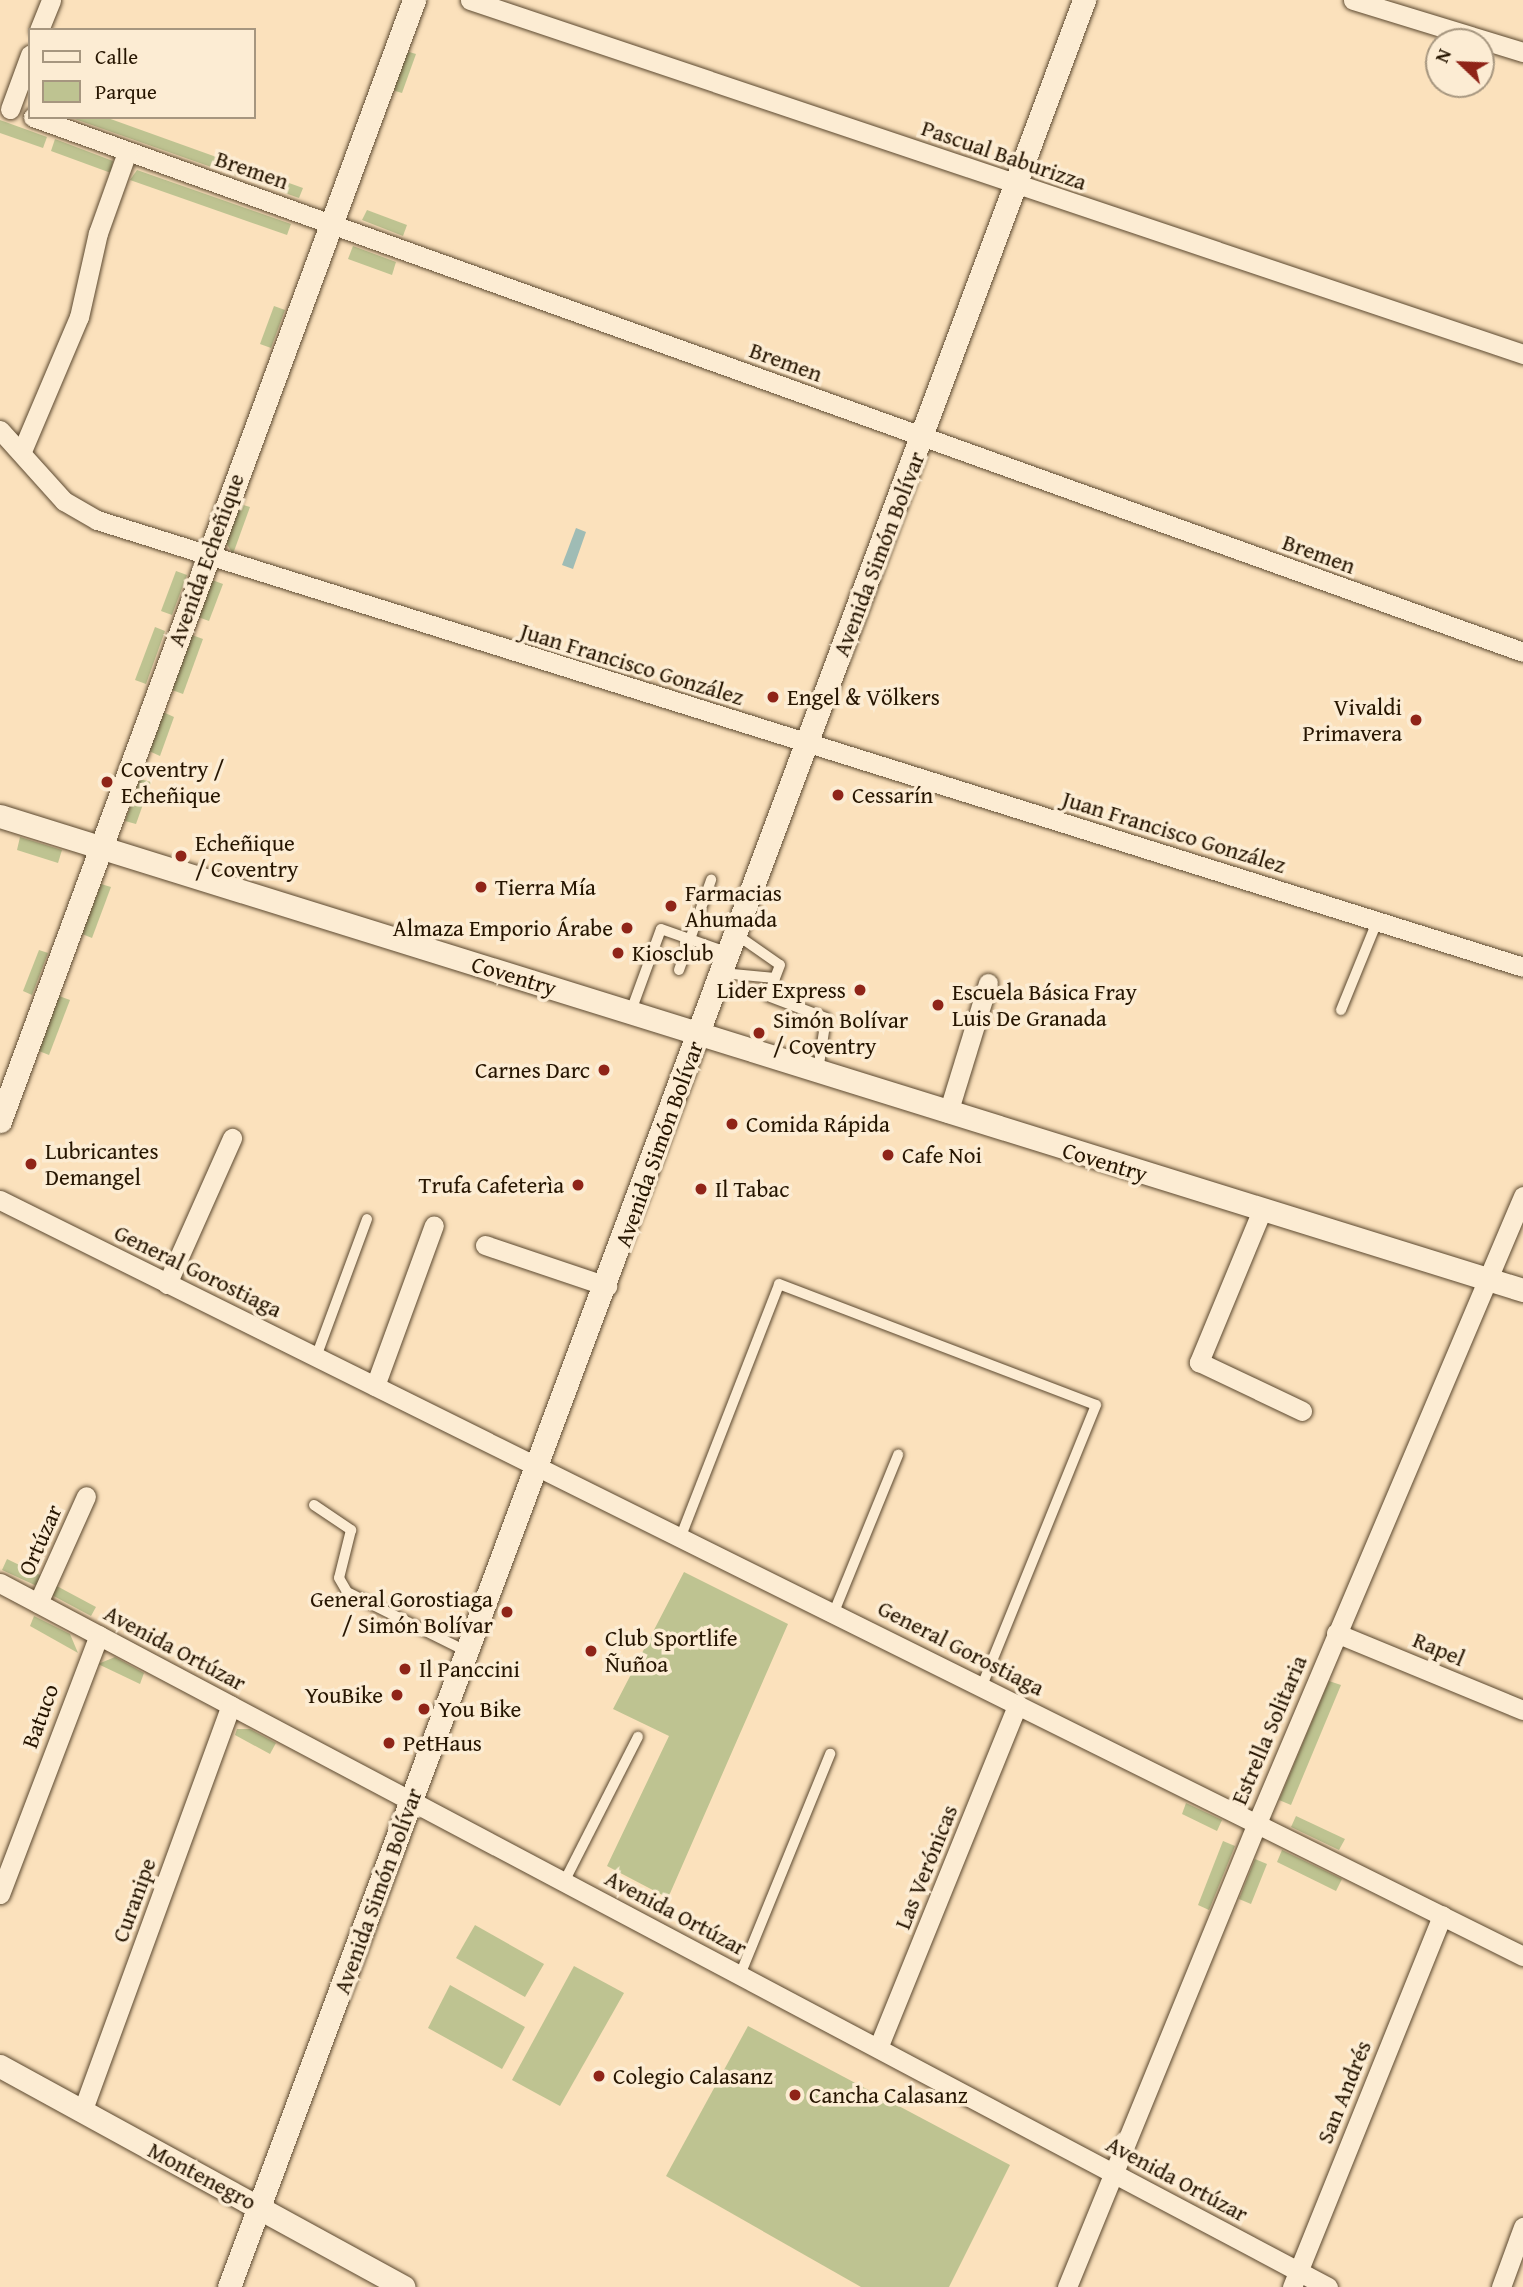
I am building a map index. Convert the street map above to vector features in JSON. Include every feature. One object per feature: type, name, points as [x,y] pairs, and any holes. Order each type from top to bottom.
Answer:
[{"type":"street","points":[[40,28],[51,0]]},
{"type":"street","name":"Avenida Echeñique","points":[[0,1121],[205,557],[414,0]]},
{"type":"street","name":"Pascual Baburizza","points":[[470,0],[1523,354]]},
{"type":"street","name":"Avenida Simón Bolívar","points":[[229,2287],[607,1286],[1018,185],[1084,0]]},
{"type":"street","points":[[1353,0],[1413,9],[1523,52]]},
{"type":"street","points":[[5,107],[28,59]]},
{"type":"street","name":"Bremen","points":[[5,107],[28,116]]},
{"type":"street","name":"Bremen","points":[[36,119],[1523,652]]},
{"type":"street","points":[[22,451],[79,317],[98,233],[127,152]]},
{"type":"street","name":"Juan Francisco González","points":[[0,430],[22,451],[64,501],[97,520],[205,557],[1523,967]]},
{"type":"street","name":"Coventry","points":[[0,816],[1523,1290]]},
{"type":"street","points":[[948,1113],[988,983]]},
{"type":"street","points":[[167,1284],[232,1138]]},
{"type":"street","name":"Estrella Solitaria","points":[[1068,2287],[1256,1823],[1523,1196]]},
{"type":"street","name":"General Gorostiaga","points":[[0,1200],[1523,1956]]},
{"type":"street","points":[[1262,1210],[1199,1362],[1302,1411]]},
{"type":"street","points":[[375,1386],[434,1225]]},
{"type":"street","points":[[485,1245],[607,1286]]},
{"type":"street","name":"Ortúzar","points":[[38,1603],[86,1496]]},
{"type":"street","name":"Avenida Ortúzar","points":[[0,1583],[1114,2174],[1295,2279],[1328,2287]]},
{"type":"street","name":"Rapel","points":[[1336,1633],[1523,1710]]},
{"type":"street","name":"Batuco","points":[[0,1894],[99,1635]]},
{"type":"street","name":"Las Verónicas","points":[[878,2048],[1018,1704]]},
{"type":"street","name":"Curanipe","points":[[82,2112],[232,1705]]},
{"type":"street","name":"San Andrés","points":[[1295,2279],[1442,1915]]},
{"type":"street","name":"Montenegro","points":[[0,2066],[404,2287]]},
{"type":"street","points":[[1501,2287],[1523,2227]]},
{"type":"lane","points":[[679,970],[711,880]]},
{"type":"lane","points":[[1341,1010],[1377,922]]},
{"type":"lane","points":[[630,1013],[661,929],[730,954],[775,978]]},
{"type":"lane","points":[[730,954],[780,965],[768,996],[826,1017],[818,1072]]},
{"type":"lane","points":[[316,1357],[367,1219]]},
{"type":"lane","points":[[681,1536],[779,1284],[1096,1405],[982,1686]]},
{"type":"lane","points":[[834,1612],[898,1455]]},
{"type":"lane","points":[[314,1505],[351,1530],[339,1578],[347,1592],[468,1652]]},
{"type":"lane","points":[[564,1882],[638,1737]]},
{"type":"lane","points":[[740,1975],[830,1754]]},
{"type":"green space","points":[[406,51],[416,54],[402,93],[392,90]]},
{"type":"green space","points":[[75,119],[111,119],[303,188],[299,198]]},
{"type":"green space","points":[[0,120],[47,137],[43,148],[0,133]]},
{"type":"green space","points":[[55,139],[113,161],[111,173],[51,151]]},
{"type":"green space","points":[[137,170],[291,224],[287,235],[130,180]]},
{"type":"green space","points":[[367,210],[407,225],[403,236],[362,220]]},
{"type":"green space","points":[[353,246],[396,262],[392,275],[348,259]]},
{"type":"green space","points":[[274,306],[285,310],[271,348],[260,344]]},
{"type":"green space","points":[[240,504],[250,507],[233,554],[226,543]]},
{"type":"green space","points":[[176,571],[187,575],[172,615],[161,611]]},
{"type":"green space","points":[[212,580],[223,584],[209,621],[198,617]]},
{"type":"green space","points":[[155,627],[165,631],[146,684],[135,680]]},
{"type":"green space","points":[[192,635],[203,639],[183,694],[172,690]]},
{"type":"green space","points":[[163,712],[174,717],[160,756],[149,751]]},
{"type":"green space","points":[[140,779],[151,782],[136,824],[125,821]]},
{"type":"green space","points":[[20,837],[62,850],[58,863],[17,850]]},
{"type":"green space","points":[[101,884],[111,887],[92,938],[82,934]]},
{"type":"green space","points":[[39,950],[48,953],[32,995],[23,991]]},
{"type":"green space","points":[[59,996],[70,1000],[49,1055],[39,1051]]},
{"type":"green space","points":[[7,1559],[44,1577],[39,1587],[2,1570]]},
{"type":"green space","points":[[684,1572],[788,1624],[668,1898],[607,1866],[669,1736],[613,1709]]},
{"type":"green space","points":[[53,1584],[96,1607],[91,1616],[48,1593]]},
{"type":"green space","points":[[34,1616],[70,1634],[78,1653],[30,1626]]},
{"type":"green space","points":[[129,1622],[165,1641],[162,1653],[123,1632]]},
{"type":"green space","points":[[182,1651],[220,1670],[215,1680],[177,1661]]},
{"type":"green space","points":[[115,1657],[144,1673],[140,1684],[98,1664]]},
{"type":"green space","points":[[1329,1681],[1341,1685],[1291,1805],[1279,1800]]},
{"type":"green space","points":[[237,1729],[250,1729],[276,1743],[270,1754],[235,1735]]},
{"type":"green space","points":[[1186,1803],[1222,1820],[1217,1831],[1182,1814]]},
{"type":"green space","points":[[1296,1816],[1345,1839],[1339,1850],[1291,1827]]},
{"type":"green space","points":[[1223,1841],[1235,1846],[1209,1910],[1198,1905]]},
{"type":"green space","points":[[1282,1850],[1342,1879],[1336,1891],[1277,1862]]},
{"type":"green space","points":[[1255,1859],[1267,1864],[1251,1904],[1239,1899]]},
{"type":"green space","points":[[475,1925],[544,1964],[525,1997],[456,1958]]},
{"type":"green space","points":[[574,1966],[624,1993],[560,2106],[512,2080]]},
{"type":"green space","points":[[450,1985],[525,2027],[502,2069],[428,2028]]},
{"type":"green space","name":"Cancha Calasanz","points":[[748,2026],[1010,2165],[949,2287],[861,2287],[666,2176]]},
{"type":"water","points":[[576,528],[586,532],[573,569],[562,565]]},
{"type":"place","name":"Engel & Völkers","points":[[773,697]]},
{"type":"place","name":"Vivaldi Primavera","points":[[1416,720]]},
{"type":"place","name":"Coventry / Echeñique","points":[[107,782]]},
{"type":"place","name":"Cessarín","points":[[838,795]]},
{"type":"place","name":"Echeñique / Coventry","points":[[181,856]]},
{"type":"place","name":"Tierra Mía","points":[[481,887]]},
{"type":"place","name":"Farmacias Ahumada","points":[[671,906]]},
{"type":"place","name":"Almaza Emporio Árabe","points":[[627,928]]},
{"type":"place","name":"Kiosclub","points":[[618,953]]},
{"type":"place","name":"Lider Express","points":[[860,990]]},
{"type":"place","name":"Escuela Básica Fray Luis De Granada","points":[[938,1005]]},
{"type":"place","name":"Simón Bolívar / Coventry","points":[[759,1033]]},
{"type":"place","name":"Carnes Darc","points":[[604,1070]]},
{"type":"place","name":"Comida Rápida","points":[[732,1124]]},
{"type":"place","name":"Cafe Noi","points":[[888,1155]]},
{"type":"place","name":"Lubricantes Demangel","points":[[31,1164]]},
{"type":"place","name":"Trufa Cafeterìa","points":[[578,1185]]},
{"type":"place","name":"Il Tabac","points":[[701,1189]]},
{"type":"place","name":"General Gorostiaga / Simón Bolívar","points":[[507,1612]]},
{"type":"place","name":"Club Sportlife Ñuñoa","points":[[591,1651]]},
{"type":"place","name":"Il Panccini","points":[[405,1669]]},
{"type":"place","name":"YouBike","points":[[397,1695]]},
{"type":"place","name":"You Bike","points":[[424,1709]]},
{"type":"place","name":"PetHaus","points":[[389,1743]]},
{"type":"place","name":"Colegio Calasanz","points":[[599,2076]]},
{"type":"place","name":"Cancha Calasanz","points":[[795,2095]]}]
